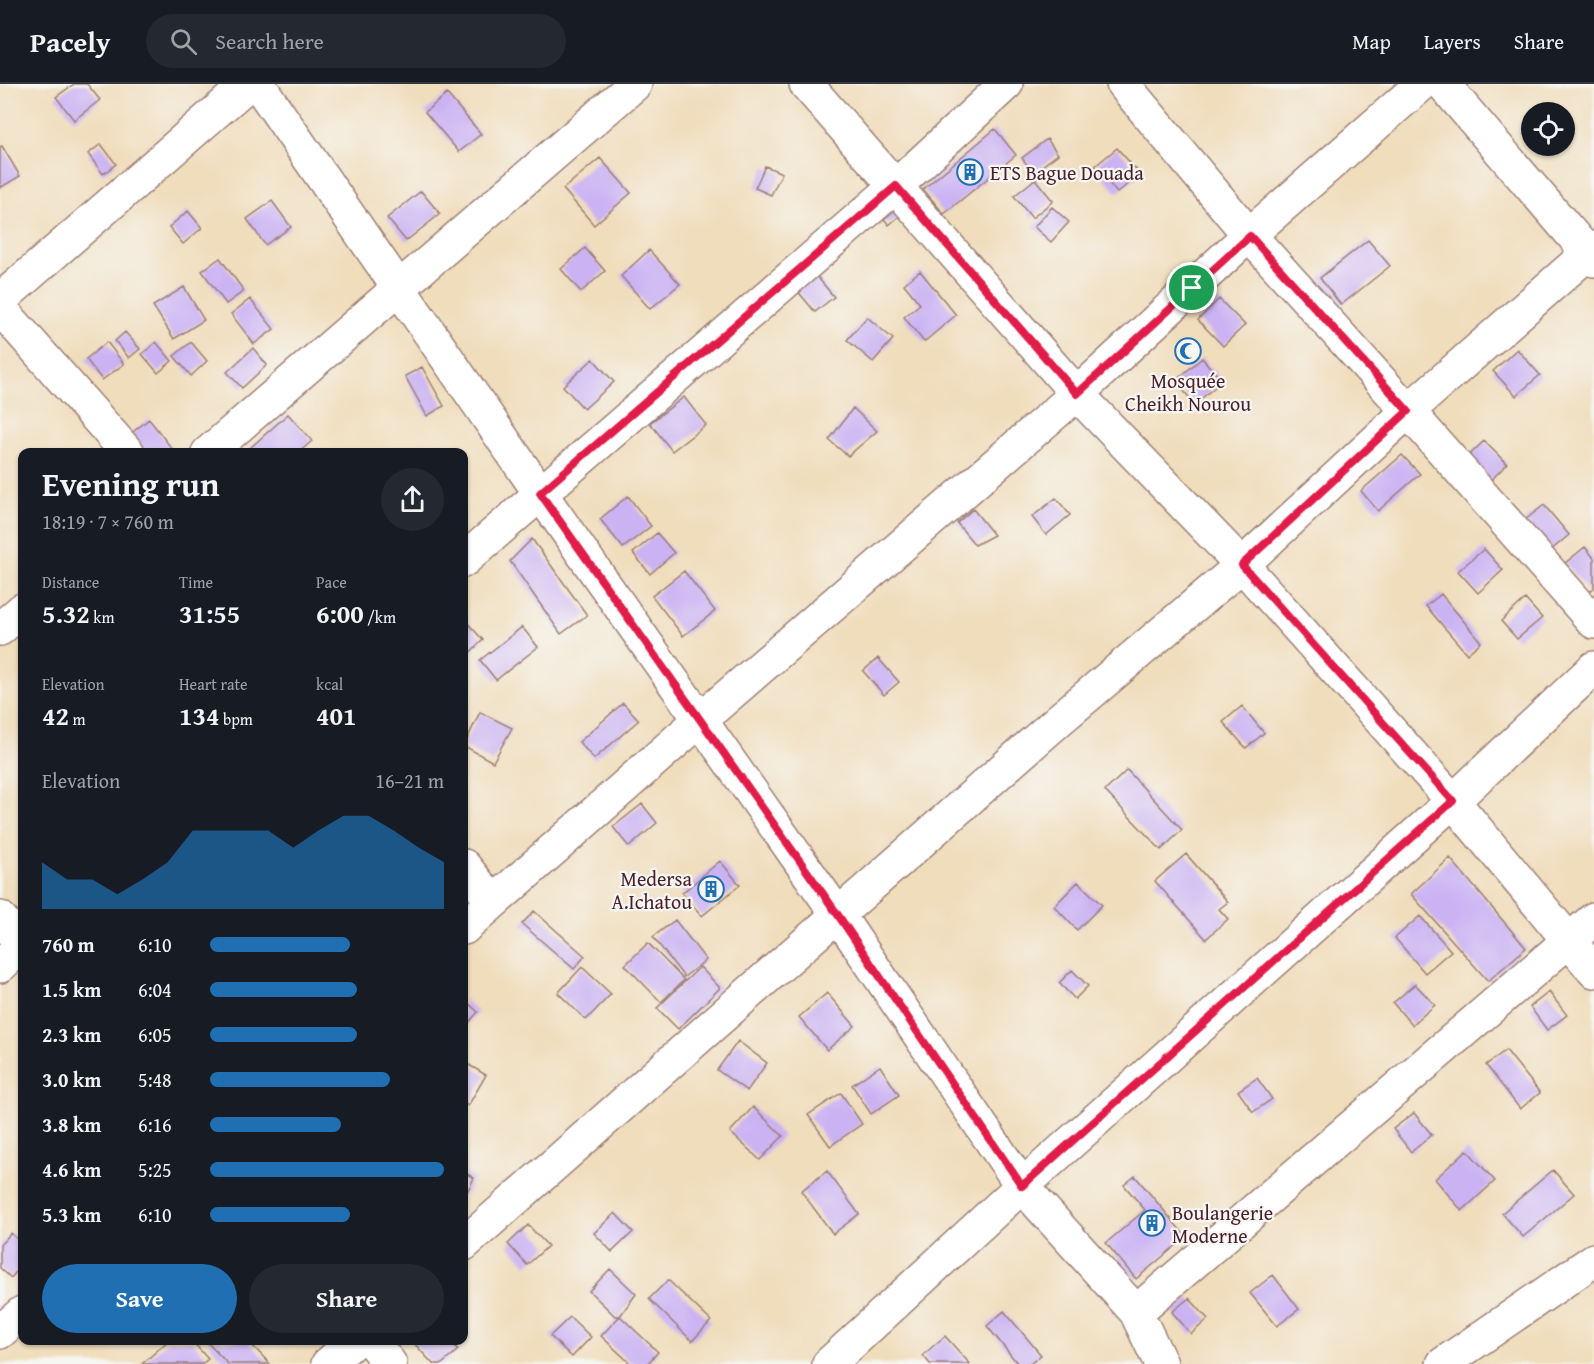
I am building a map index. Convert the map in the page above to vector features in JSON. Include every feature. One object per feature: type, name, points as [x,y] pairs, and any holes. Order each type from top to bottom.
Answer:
[{"type":"street","points":[[0,300],[248,84]]},
{"type":"street","points":[[258,84],[540,493],[838,915],[1022,1186],[1136,1312],[1161,1364]]},
{"type":"street","points":[[214,448],[635,84]]},
{"type":"street","points":[[806,84],[1077,394],[1242,565],[1453,801],[1594,971]]},
{"type":"street","points":[[468,556],[896,186],[1006,84]]},
{"type":"street","points":[[1122,84],[1250,236],[1594,622]]},
{"type":"street","points":[[468,924],[1077,394],[1250,236],[1422,84]]},
{"type":"street","points":[[468,1240],[1060,719],[1242,565],[1408,411],[1592,253],[1443,84]]},
{"type":"street","points":[[0,309],[124,448]]},
{"type":"street","points":[[0,629],[18,613]]},
{"type":"street","points":[[829,1364],[1022,1186],[1453,801],[1594,668]]},
{"type":"street","points":[[468,871],[493,902]]},
{"type":"street","points":[[0,918],[18,940]]},
{"type":"street","points":[[1136,1312],[1594,919]]},
{"type":"street","points":[[0,966],[18,949]]},
{"type":"street","points":[[1443,1364],[1594,1260]]},
{"type":"street","points":[[0,1332],[18,1316]]},
{"type":"street","points":[[328,1364],[349,1345]]},
{"type":"street","points":[[374,1345],[390,1364]]},
{"type":"building","points":[[74,84],[87,84],[100,100],[74,120],[56,97]]},
{"type":"building","points":[[447,94],[481,134],[459,152],[425,112]]},
{"type":"building","name":"ETS Bague Douada","points":[[995,129],[1016,155],[944,214],[923,189]]},
{"type":"building","points":[[1047,139],[1058,154],[1033,173],[1022,158]]},
{"type":"building","points":[[101,144],[116,164],[103,174],[88,154]]},
{"type":"building","points":[[2,146],[20,176],[0,188],[0,147]]},
{"type":"building","points":[[1117,148],[1140,174],[1117,193],[1095,166]]},
{"type":"building","points":[[600,158],[631,193],[594,225],[563,189]]},
{"type":"building","points":[[765,166],[782,173],[771,195],[755,188]]},
{"type":"building","points":[[1035,179],[1053,201],[1032,218],[1014,196]]},
{"type":"building","points":[[421,191],[440,214],[406,241],[387,218]]},
{"type":"building","points":[[272,201],[291,227],[265,245],[247,219]]},
{"type":"building","points":[[892,202],[902,214],[889,225],[884,219]]},
{"type":"building","points":[[1052,207],[1069,222],[1051,242],[1034,227]]},
{"type":"building","points":[[188,211],[202,228],[183,244],[169,227]]},
{"type":"building","points":[[1368,240],[1390,266],[1341,305],[1320,278]]},
{"type":"building","points":[[585,248],[605,271],[581,292],[561,269]]},
{"type":"building","points":[[649,250],[680,284],[650,309],[621,276]]},
{"type":"building","points":[[220,258],[244,291],[226,304],[202,271]]},
{"type":"building","points":[[920,271],[956,315],[924,342],[904,317],[920,304],[904,284]]},
{"type":"building","points":[[815,274],[834,297],[815,312],[796,289]]},
{"type":"building","points":[[184,287],[204,320],[174,339],[153,306]]},
{"type":"building","points":[[250,299],[274,329],[254,344],[231,314]]},
{"type":"building","points":[[1219,299],[1245,325],[1223,346],[1198,320]]},
{"type":"building","points":[[867,317],[893,339],[873,362],[847,340]]},
{"type":"building","points":[[125,332],[140,349],[129,358],[115,341]]},
{"type":"building","points":[[107,342],[124,364],[102,380],[86,359]]},
{"type":"building","points":[[156,342],[172,361],[158,373],[142,354]]},
{"type":"building","points":[[191,342],[207,361],[191,376],[174,356]]},
{"type":"building","points":[[253,348],[267,365],[242,388],[227,372]]},
{"type":"building","points":[[1517,349],[1540,375],[1516,396],[1493,371]]},
{"type":"building","points":[[1202,358],[1222,381],[1195,404],[1175,381]]},
{"type":"building","points":[[593,359],[614,382],[584,409],[563,386]]},
{"type":"building","points":[[422,367],[444,406],[427,416],[405,376]]},
{"type":"building","points":[[684,397],[706,425],[672,451],[650,423]]},
{"type":"building","points":[[853,408],[877,431],[848,456],[829,440]]},
{"type":"building","points":[[288,414],[312,441],[304,448],[250,448]]},
{"type":"building","points":[[149,419],[171,448],[140,448],[129,435]]},
{"type":"building","points":[[1484,441],[1507,464],[1487,484],[1463,461]]},
{"type":"building","points":[[1402,455],[1420,474],[1378,511],[1361,491]]},
{"type":"building","points":[[628,496],[651,526],[623,548],[600,519]]},
{"type":"building","points":[[1056,498],[1070,515],[1046,535],[1032,517]]},
{"type":"building","points":[[1544,505],[1569,535],[1550,551],[1525,520]]},
{"type":"building","points":[[973,509],[994,535],[975,545],[957,523]]},
{"type":"building","points":[[657,533],[674,553],[650,574],[633,553]]},
{"type":"building","points":[[532,539],[587,615],[561,634],[510,561]]},
{"type":"building","points":[[1585,547],[1594,558],[1594,588],[1589,592],[1565,563]]},
{"type":"building","points":[[1484,549],[1503,570],[1478,593],[1458,571]]},
{"type":"building","points":[[684,571],[715,611],[683,636],[652,596]]},
{"type":"building","points":[[1441,594],[1481,642],[1467,654],[1426,606]]},
{"type":"building","points":[[1525,599],[1542,618],[1517,639],[1501,621]]},
{"type":"building","points":[[468,623],[483,640],[468,654]]},
{"type":"building","points":[[522,627],[538,647],[496,680],[480,660]]},
{"type":"building","points":[[878,658],[899,682],[884,695],[863,671]]},
{"type":"building","points":[[623,703],[639,720],[594,759],[579,742]]},
{"type":"building","points":[[1242,706],[1264,733],[1246,748],[1223,722]]},
{"type":"building","points":[[480,712],[512,728],[493,762],[468,748],[468,738]]},
{"type":"building","points":[[1127,770],[1182,830],[1161,850],[1105,791]]},
{"type":"building","points":[[642,804],[657,823],[629,847],[613,827]]},
{"type":"building","points":[[1186,854],[1228,902],[1219,909],[1228,919],[1206,939],[1155,881]]},
{"type":"building","points":[[1450,858],[1526,948],[1488,981],[1411,894]]},
{"type":"building","name":"Medersa A.Ichatou","points":[[720,861],[740,885],[702,916],[682,893]]},
{"type":"building","points":[[1078,882],[1102,905],[1077,930],[1054,906]]},
{"type":"building","points":[[534,911],[585,956],[574,969],[522,924]]},
{"type":"building","points":[[1420,916],[1451,951],[1425,973],[1395,938]]},
{"type":"building","points":[[675,920],[706,960],[684,977],[653,937]]},
{"type":"building","points":[[648,943],[684,980],[661,1002],[625,965]]},
{"type":"building","points":[[582,967],[611,994],[586,1020],[558,993]]},
{"type":"building","points":[[700,967],[720,988],[678,1029],[657,1008]]},
{"type":"building","points":[[1072,970],[1088,986],[1075,999],[1059,983]]},
{"type":"building","points":[[1415,984],[1435,1005],[1412,1025],[1393,1003]]},
{"type":"building","points":[[1549,992],[1567,1015],[1547,1030],[1530,1007]]},
{"type":"building","points":[[827,993],[855,1026],[827,1050],[799,1017]]},
{"type":"building","points":[[468,1003],[478,1012],[468,1023]]},
{"type":"building","points":[[738,1041],[767,1063],[747,1091],[717,1070]]},
{"type":"building","points":[[1506,1050],[1540,1093],[1520,1109],[1486,1065]]},
{"type":"building","points":[[468,1064],[486,1075],[468,1106]]},
{"type":"building","points":[[880,1066],[899,1095],[871,1114],[852,1085]]},
{"type":"building","points":[[1257,1078],[1272,1099],[1253,1112],[1238,1091]]},
{"type":"building","points":[[841,1093],[862,1124],[830,1146],[808,1115]]},
{"type":"building","points":[[753,1107],[783,1136],[760,1160],[730,1132]]},
{"type":"building","points":[[1414,1113],[1432,1135],[1411,1152],[1393,1129]]},
{"type":"building","points":[[1467,1150],[1495,1181],[1462,1211],[1435,1179]]},
{"type":"building","points":[[1553,1170],[1574,1194],[1523,1237],[1502,1213]]},
{"type":"building","points":[[827,1171],[859,1214],[833,1234],[801,1191]]},
{"type":"building","points":[[468,1174],[474,1178],[468,1190]]},
{"type":"building","name":"Boulangerie Moderne","points":[[1135,1176],[1186,1237],[1136,1279],[1106,1243],[1145,1210],[1124,1185]]},
{"type":"building","points":[[615,1213],[633,1232],[612,1252],[594,1233]]},
{"type":"building","points":[[528,1225],[548,1246],[527,1265],[508,1244]]},
{"type":"building","points":[[11,1233],[18,1240],[18,1270],[11,1278],[0,1268],[0,1245]]},
{"type":"building","points":[[610,1269],[636,1294],[620,1316],[615,1316],[589,1291]]},
{"type":"building","points":[[1273,1275],[1299,1309],[1277,1326],[1250,1293]]},
{"type":"building","points":[[668,1280],[711,1321],[692,1341],[649,1299]]},
{"type":"building","points":[[1189,1298],[1208,1319],[1191,1334],[1172,1312]]},
{"type":"building","points":[[1004,1311],[1041,1355],[1030,1364],[1018,1364],[987,1326]]},
{"type":"building","points":[[620,1316],[658,1352],[647,1364],[631,1364],[601,1336]]},
{"type":"building","points":[[570,1317],[591,1337],[572,1357],[550,1336]]},
{"type":"building","points":[[945,1336],[970,1364],[930,1364],[923,1355]]},
{"type":"building","points":[[163,1345],[196,1345],[208,1359],[202,1364],[142,1364]]},
{"type":"building","points":[[210,1345],[252,1345],[270,1364],[228,1364]]},
{"type":"building","points":[[416,1345],[454,1345],[458,1350],[442,1364],[433,1364]]},
{"type":"place","name":"ETS Bague Douada","points":[[970,172]]},
{"type":"place","name":"Mosquée Cheikh Nourou","points":[[1188,351]]},
{"type":"place","name":"Medersa A.Ichatou","points":[[711,889]]},
{"type":"place","name":"Boulangerie Moderne","points":[[1152,1223]]},
{"type":"route","points":[[896,186],[1077,394],[1192,288],[1250,236],[1408,411],[1242,565],[1453,801],[1022,1186],[838,915],[540,493],[896,186]]}]
